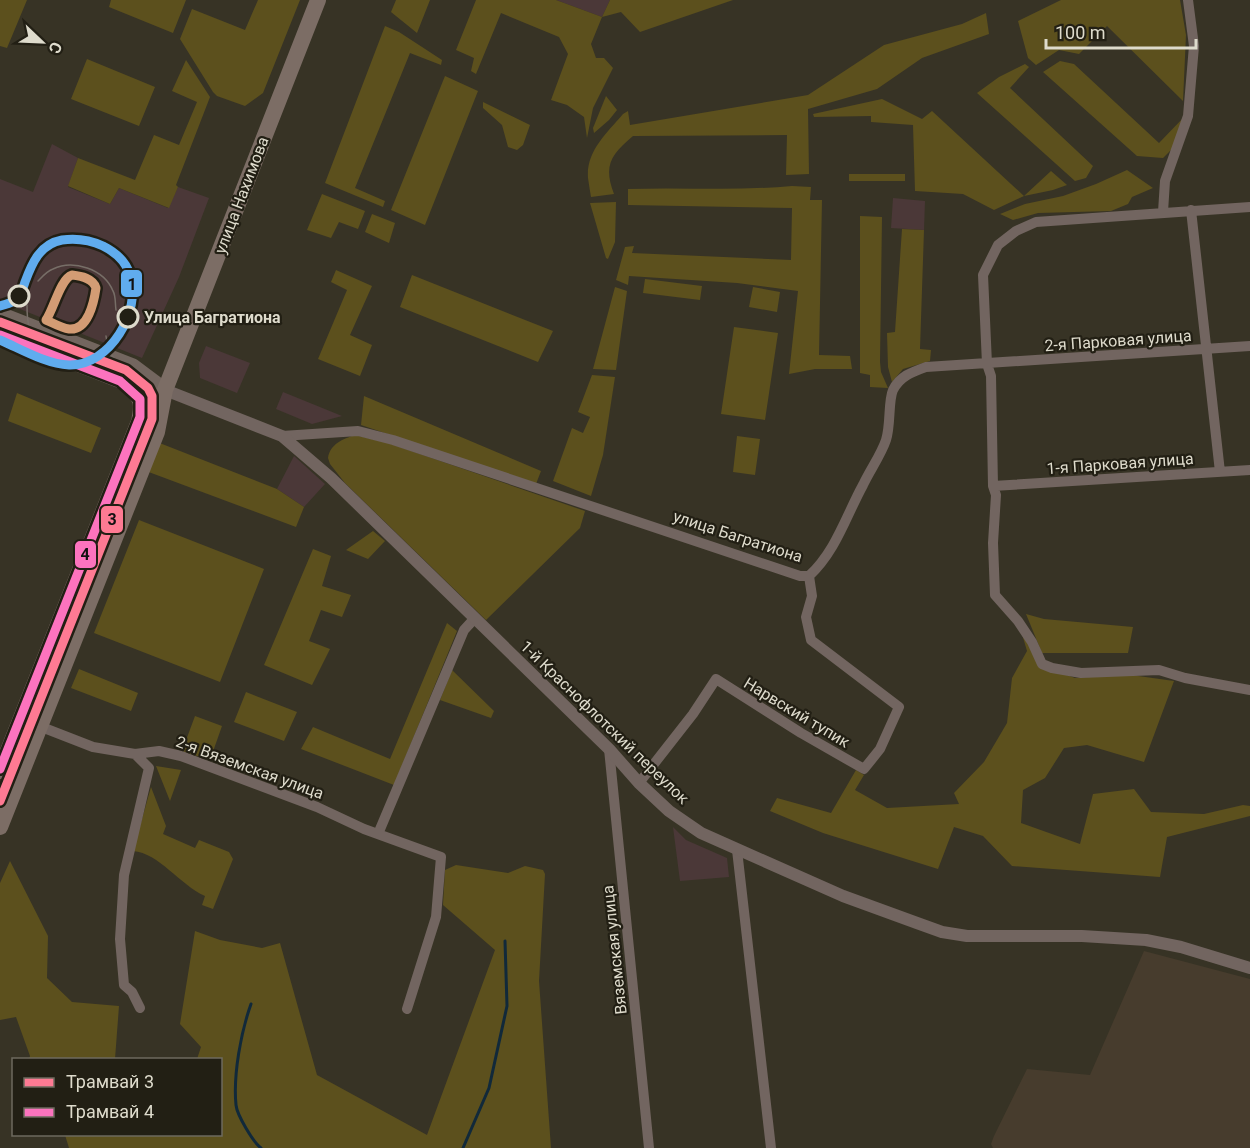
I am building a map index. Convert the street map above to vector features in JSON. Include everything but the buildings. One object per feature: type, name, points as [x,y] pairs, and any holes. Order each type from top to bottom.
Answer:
[{"type":"main road","name":"улица Нахимова","points":[[0,827],[157,432],[165,390],[318,0]]},
{"type":"main road","name":"улица Багратиона","points":[[0,314],[134,366],[165,390]]},
{"type":"main road","name":"улица Багратиона","points":[[0,334],[123,382],[165,390]]},
{"type":"main road","points":[[123,382],[138,395],[141,409],[138,424]]},
{"type":"main road","name":"улица Нахимова","points":[[0,771],[138,424],[165,390]]},
{"type":"street","points":[[1163,212],[1165,181],[1188,116],[1194,46],[1188,0]]},
{"type":"street","points":[[1250,207],[1036,222],[1016,231],[998,245],[983,275],[987,364],[991,376],[993,486],[996,495],[993,543],[995,595],[1018,621],[1032,642],[1042,664],[1052,668],[1081,674],[1159,670],[1185,678],[1250,690]]},
{"type":"street","points":[[1191,210],[1220,472]]},
{"type":"street","name":"2-я Парковая улица","points":[[987,364],[1250,346]]},
{"type":"street","name":"улица Багратиона","points":[[165,390],[282,436],[358,431],[393,440],[800,576],[809,576],[821,565],[835,544],[883,448],[891,423],[892,392],[900,379],[926,367],[987,364]]},
{"type":"street","name":"1-й Краснофлотский переулок","points":[[282,436],[331,478],[609,749],[639,783],[669,811],[701,833],[843,896],[942,932],[968,936],[1082,936],[1146,940],[1181,947],[1250,968]]},
{"type":"street","name":"1-я Парковая улица","points":[[993,486],[1250,470]]},
{"type":"street","name":"Нарвский тупик","points":[[639,783],[693,714],[716,679],[792,728],[864,769],[880,748],[899,707],[811,640],[806,617],[813,596],[809,576]]},
{"type":"street","points":[[378,834],[464,630],[475,618]]},
{"type":"street","name":"2-я Вяземская улица","points":[[21,719],[93,747],[135,754],[159,751],[181,756],[441,857],[436,917],[407,1009]]},
{"type":"street","name":"Вяземская улица","points":[[609,749],[649,1148]]},
{"type":"street","points":[[135,754],[149,768],[124,875],[120,939],[124,985],[132,992],[140,1008]]},
{"type":"street","points":[[736,850],[771,1148]]},
{"type":"shaded area","points":[[0,0],[27,0],[7,48],[0,46]]},
{"type":"shaded area","points":[[111,0],[186,0],[173,33],[109,7]]},
{"type":"shaded area","points":[[258,0],[300,0],[263,93],[245,106],[217,96],[213,92],[180,39],[192,9],[245,30]]},
{"type":"shaded area","points":[[396,0],[430,0],[417,33],[391,12]]},
{"type":"shaded area","points":[[476,0],[556,0],[602,17],[591,44],[596,58],[604,58],[613,68],[593,108],[587,138],[584,117],[567,105],[551,100],[568,54],[559,37],[501,13],[476,74],[471,71],[474,58],[456,50]]},
{"type":"shaded area","points":[[556,0],[610,0],[602,17]]},
{"type":"shaded area","points":[[610,0],[733,0],[640,32],[621,12],[602,17]]},
{"type":"shaded area","points":[[1061,0],[1180,0],[1186,35],[1183,101],[1107,26],[1079,54],[1059,50],[1036,65],[1028,58],[1018,21]]},
{"type":"shaded area","points":[[986,13],[989,34],[922,58],[877,89],[808,109],[809,174],[786,175],[787,135],[633,136],[619,149],[611,161],[609,175],[614,194],[591,197],[588,178],[590,159],[610,128],[628,111],[630,125],[808,95],[884,45],[962,24]]},
{"type":"shaded area","points":[[385,26],[399,32],[442,60],[441,65],[410,53],[355,188],[385,201],[383,207],[325,183]]},
{"type":"shaded area","points":[[87,59],[155,87],[139,126],[71,99]]},
{"type":"shaded area","points":[[186,60],[210,97],[169,208],[119,188],[110,204],[68,186],[78,158],[135,180],[154,135],[179,145],[197,102],[172,91]]},
{"type":"shaded area","points":[[1060,61],[1074,64],[1159,143],[1185,116],[1174,147],[1163,158],[1137,156],[1043,72]]},
{"type":"shaded area","points":[[1025,64],[1029,67],[1010,88],[1093,166],[1086,178],[1075,181],[977,93],[999,77]]},
{"type":"shaded area","points":[[445,76],[478,91],[425,225],[391,210]]},
{"type":"shaded area","points":[[606,96],[617,110],[594,133],[593,128]]},
{"type":"shaded area","points":[[882,99],[922,119],[932,111],[1024,196],[994,210],[963,194],[915,191],[913,125],[871,122],[871,116],[814,117],[813,114]]},
{"type":"shaded area","points":[[483,102],[530,125],[523,145],[517,150],[508,147],[502,125],[483,108]]},
{"type":"shaded area","points":[[52,144],[78,158],[68,187],[110,204],[119,188],[168,208],[178,187],[209,198],[179,277],[142,358],[0,301],[0,179],[33,192]]},
{"type":"shaded area","points":[[1127,170],[1153,188],[1132,197],[1128,204],[1111,211],[1038,213],[1013,220],[1000,214],[1025,204],[1063,196]]},
{"type":"shaded area","points":[[1051,171],[1067,185],[1053,190],[1024,196]]},
{"type":"shaded area","points":[[849,174],[905,174],[905,181],[849,181]]},
{"type":"shaded area","points":[[811,187],[810,200],[822,200],[819,355],[850,356],[852,369],[815,369],[789,374],[798,291],[737,283],[629,276],[628,285],[616,280],[625,247],[634,246],[632,253],[791,260],[792,208],[628,205],[628,189]]},
{"type":"shaded area","points":[[322,194],[365,211],[358,229],[339,222],[331,238],[307,230]]},
{"type":"shaded area","points":[[893,198],[925,201],[924,230],[891,228]]},
{"type":"shaded area","points":[[616,202],[615,242],[608,259],[590,203]]},
{"type":"shaded area","points":[[372,214],[395,223],[389,243],[365,232]]},
{"type":"shaded area","points":[[860,216],[882,217],[880,362],[881,372],[888,388],[870,387],[870,375],[860,373]]},
{"type":"shaded area","points":[[902,229],[924,230],[920,349],[931,350],[930,361],[903,369],[892,382],[888,367],[887,333],[895,332]]},
{"type":"shaded area","points":[[336,270],[372,286],[350,335],[372,345],[360,376],[318,359],[347,290],[331,282]]},
{"type":"shaded area","points":[[412,275],[553,331],[538,362],[400,307]]},
{"type":"shaded area","points":[[645,279],[702,286],[700,300],[643,293]]},
{"type":"shaded area","points":[[615,287],[627,291],[616,370],[593,369]]},
{"type":"shaded area","points":[[753,287],[780,292],[777,312],[749,307]]},
{"type":"shaded area","points":[[734,327],[778,333],[765,420],[721,414]]},
{"type":"shaded area","points":[[206,346],[250,363],[237,393],[200,378],[199,363]]},
{"type":"shaded area","points":[[592,375],[615,377],[603,455],[591,496],[553,481],[572,428],[583,433],[590,417],[578,412]]},
{"type":"shaded area","points":[[283,392],[342,416],[312,424],[276,409]]},
{"type":"shaded area","points":[[17,393],[101,428],[91,453],[8,421]]},
{"type":"shaded area","points":[[364,396],[541,471],[536,484],[361,425]]},
{"type":"shaded area","points":[[355,435],[388,443],[585,511],[580,528],[486,620],[345,483],[330,464],[328,458],[331,449],[342,440]]},
{"type":"shaded area","points":[[737,436],[760,439],[755,475],[733,472]]},
{"type":"shaded area","points":[[157,442],[277,489],[304,507],[296,527],[146,471]]},
{"type":"shaded area","points":[[294,456],[325,484],[304,507],[277,489]]},
{"type":"shaded area","points":[[139,520],[264,569],[220,682],[94,633]]},
{"type":"shaded area","points":[[373,531],[385,541],[368,559],[346,550]]},
{"type":"shaded area","points":[[313,549],[331,556],[322,586],[351,595],[342,617],[321,610],[309,641],[330,649],[312,685],[264,665]]},
{"type":"shaded area","points":[[1026,614],[1044,619],[1133,627],[1128,653],[1042,653]]},
{"type":"shaded area","points":[[447,623],[457,631],[394,785],[301,749],[313,727],[390,759]]},
{"type":"shaded area","points":[[1022,634],[1040,665],[1075,678],[1124,674],[1174,681],[1144,762],[1087,745],[1064,748],[1045,778],[1023,790],[1021,823],[1080,844],[1093,794],[1134,789],[1151,812],[1204,814],[1243,805],[1250,806],[1250,816],[1167,837],[1160,877],[1012,866],[983,836],[954,827],[938,869],[823,833],[770,811],[777,798],[831,813],[856,770],[864,775],[855,790],[887,808],[959,804],[954,793],[984,762],[1007,723],[1012,678],[1027,651]]},
{"type":"shaded area","points":[[79,669],[138,693],[131,711],[71,688]]},
{"type":"shaded area","points":[[452,670],[494,711],[491,718],[440,700]]},
{"type":"shaded area","points":[[246,692],[297,712],[284,741],[234,722]]},
{"type":"shaded area","points":[[195,716],[222,726],[210,760],[182,751]]},
{"type":"shaded area","points":[[156,766],[181,770],[170,801]]},
{"type":"shaded area","points":[[151,787],[166,826],[163,834],[195,848],[199,840],[229,852],[233,859],[213,909],[202,905],[205,896],[187,885],[161,863],[143,853],[133,851]]},
{"type":"shaded area","points":[[673,827],[686,840],[727,858],[729,877],[680,881]]},
{"type":"shaded area","points":[[10,861],[48,936],[47,978],[72,1002],[119,1006],[115,1058],[29,1058],[16,1017],[0,1020],[0,883]]},
{"type":"shaded area","points":[[456,865],[508,873],[525,866],[543,870],[545,874],[539,981],[551,1148],[69,1148],[65,1136],[222,1136],[222,1058],[197,1058],[201,1047],[180,1024],[195,931],[220,940],[262,948],[280,943],[317,1075],[427,1135],[495,950],[443,905],[445,870]]},
{"type":"shaded area","points":[[1144,951],[1250,979],[1250,1148],[993,1148],[991,1144],[994,1136],[1027,1069],[1090,1075]]},
{"type":"waterway","points":[[463,1148],[489,1088],[507,1006],[505,941]]},
{"type":"waterway","points":[[251,1004],[239,1054],[235,1093],[239,1115],[261,1148]]},
{"type":"tram line","points":[[38,281],[49,271],[61,266],[87,268],[109,283],[115,295],[116,310]]},
{"type":"tram line","points":[[27,305],[29,327],[43,344]]},
{"type":"tram line","name":"3","points":[[0,322],[126,370],[148,388],[152,396],[152,419],[0,801]]},
{"type":"tram line","name":"4","points":[[0,335],[120,381],[140,399],[140,417],[0,769]]},
{"type":"tram line","points":[[106,336],[112,355],[126,370]]},
{"type":"transit line","name":"1","points":[[0,306],[17,299],[42,250],[62,240],[93,242],[112,251],[126,265],[133,289],[127,320],[119,334],[98,356],[84,363],[60,364],[0,340]]},
{"type":"transit line","points":[[72,275],[89,280],[96,288],[92,308],[85,321],[76,328],[69,329],[46,320],[64,282],[72,275]]},
{"type":"place","name":"Улица Багратиона","points":[[128,317]]}]
